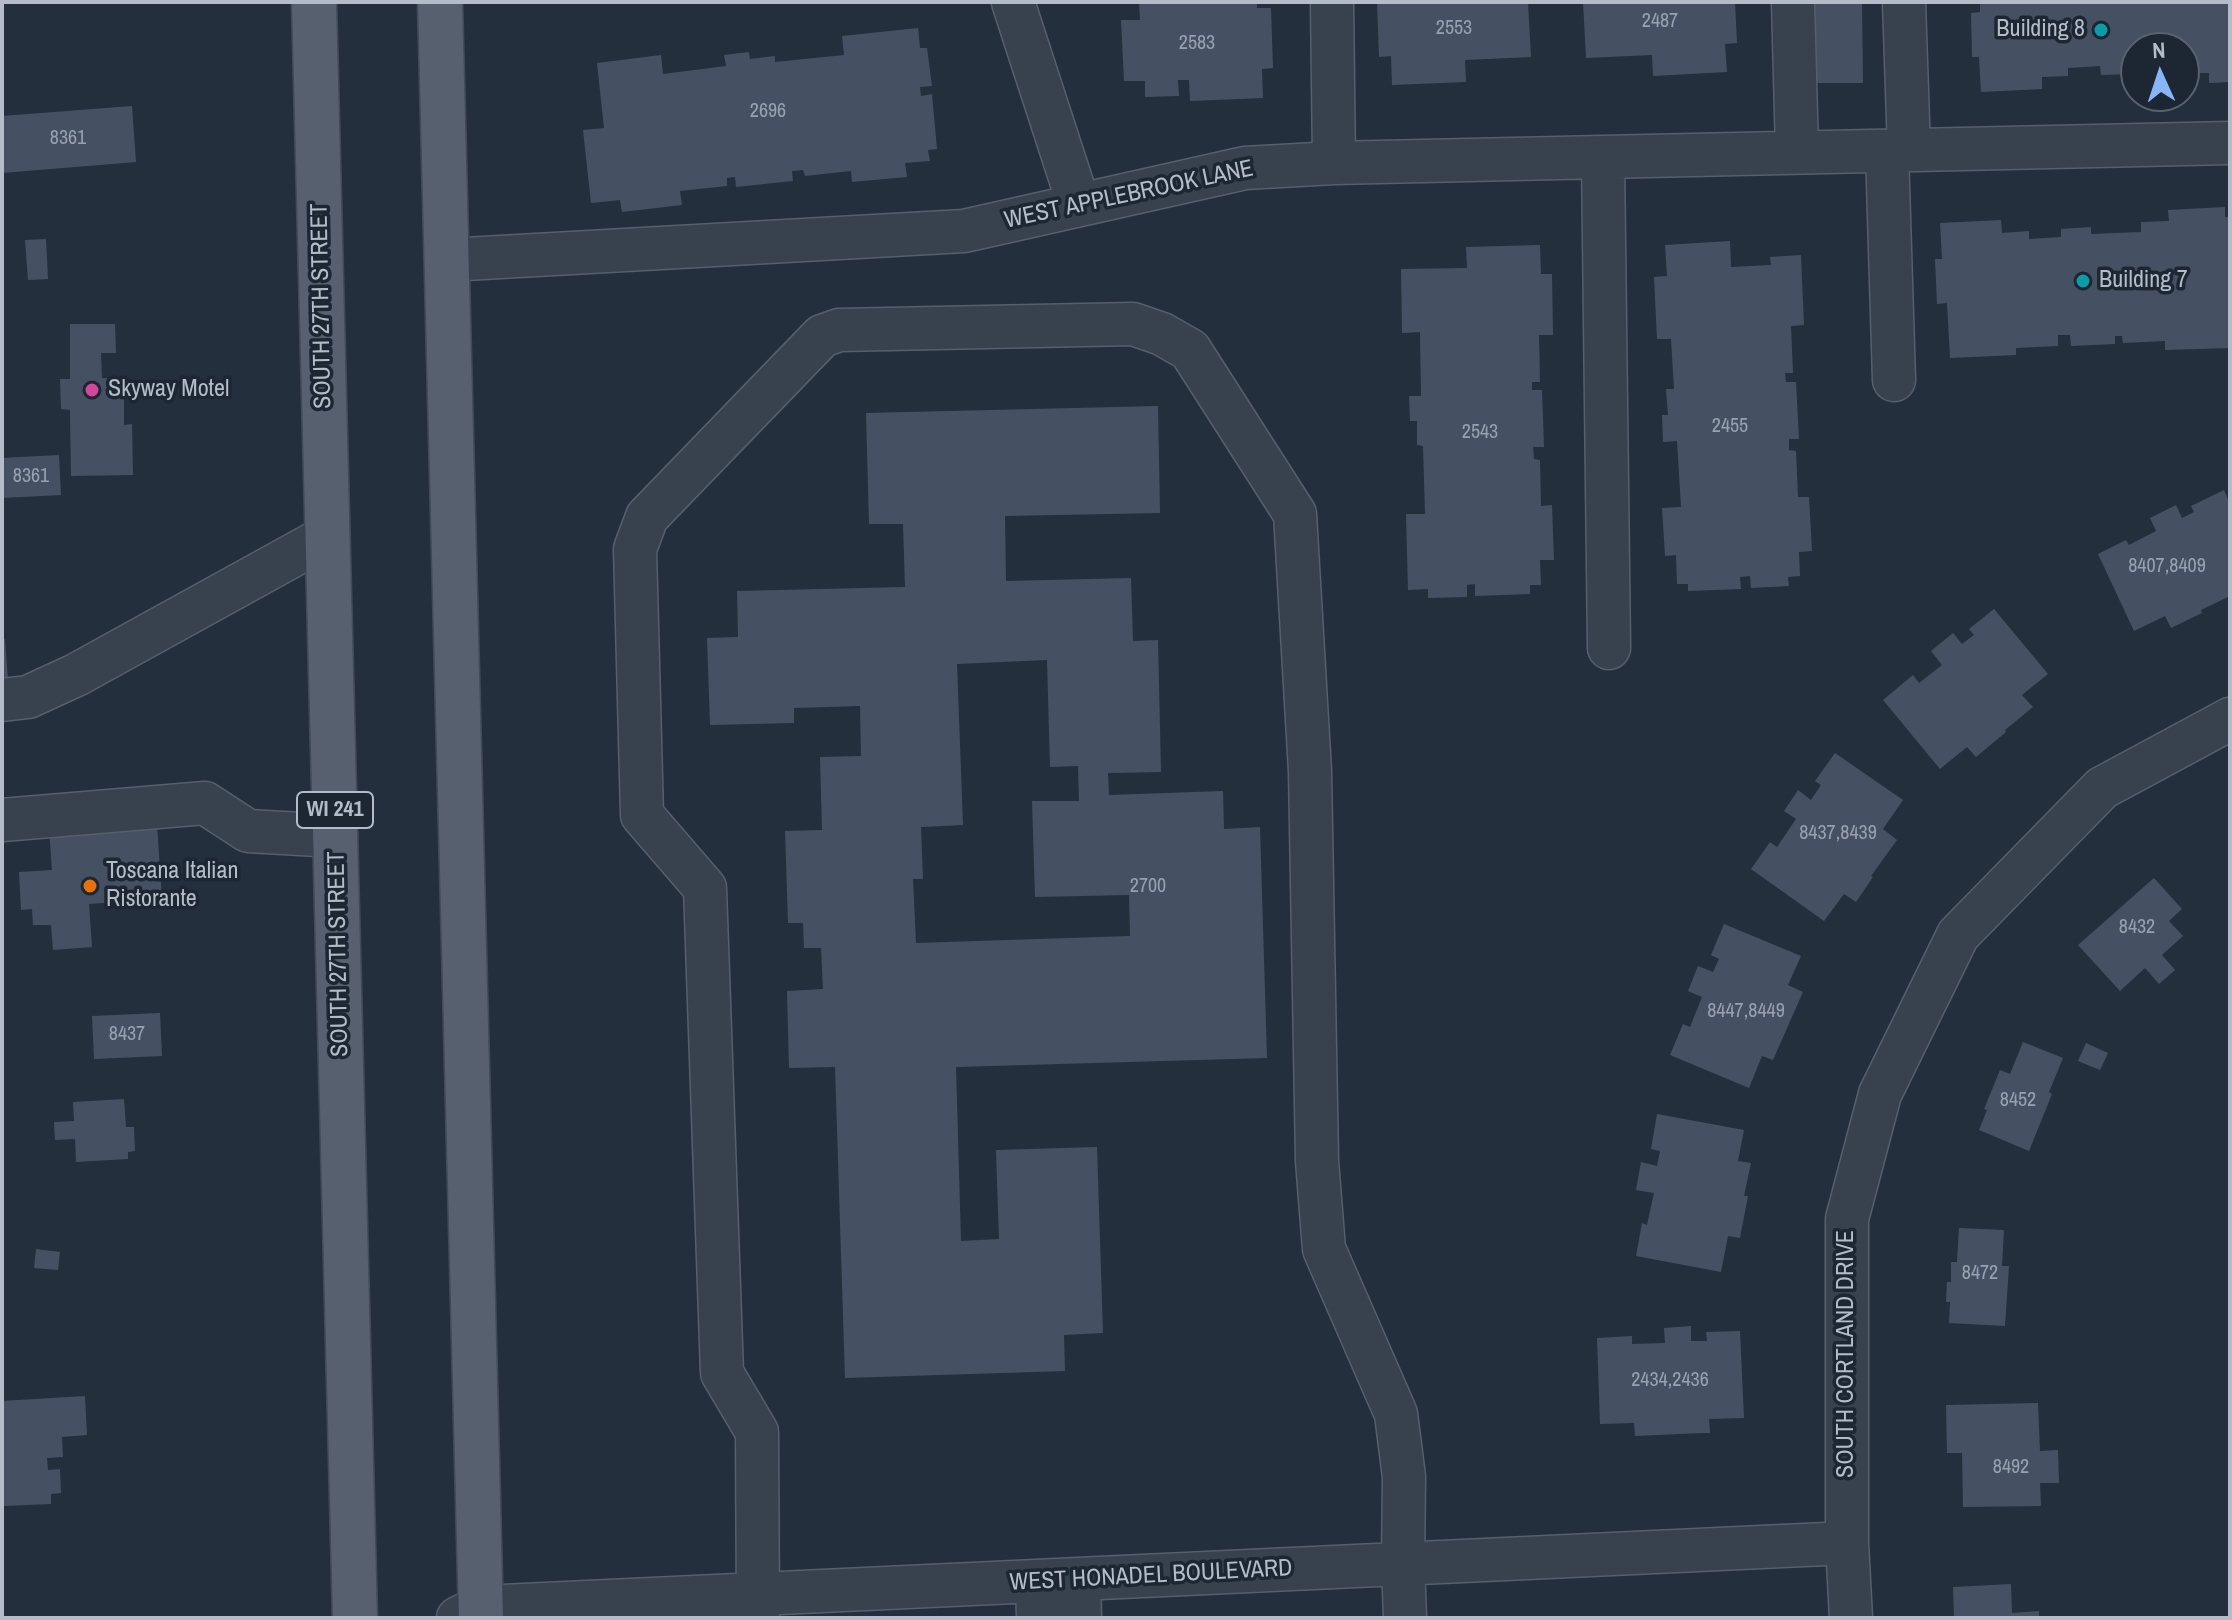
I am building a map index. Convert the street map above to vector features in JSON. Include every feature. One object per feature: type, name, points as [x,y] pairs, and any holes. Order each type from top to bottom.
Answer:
[{"type":"main road","name":"SOUTH 27TH STREET","points":[[314,2],[355,1618]]},
{"type":"main road","points":[[440,2],[473,1614]]},
{"type":"street","points":[[1013,2],[1079,205]]},
{"type":"street","points":[[1332,2],[1334,163]]},
{"type":"street","points":[[1793,2],[1797,152]]},
{"type":"street","points":[[1894,380],[1904,2]]},
{"type":"street","name":"WEST APPLEBROOK LANE","points":[[447,260],[964,231],[1245,168],[1334,163],[2230,143]]},
{"type":"street","points":[[1603,158],[1609,648]]},
{"type":"street","points":[[758,1606],[757,1432],[722,1373],[705,888],[642,815],[635,549],[647,517],[822,336],[839,330],[1133,324],[1162,334],[1190,350],[1295,514],[1310,771],[1317,1161],[1324,1249],[1396,1414],[1404,1477],[1405,1618]]},
{"type":"street","points":[[2,700],[28,697],[76,675],[328,536]]},
{"type":"street","name":"SOUTH CORTLAND DRIVE","points":[[1851,1618],[1847,1543],[1847,1219],[1880,1094],[1958,935],[2102,788],[2230,719]]},
{"type":"street","points":[[2,820],[205,803],[248,831],[336,836]]},
{"type":"street","name":"WEST HONADEL BOULEVARD","points":[[473,1614],[1080,1598],[1403,1564],[1847,1543]]},
{"type":"building","points":[[1139,2],[1257,2],[1257,8],[1271,8],[1273,68],[1262,69],[1263,98],[1190,101],[1189,80],[1178,80],[1179,96],[1145,97],[1145,81],[1124,81],[1121,20],[1140,20]]},
{"type":"building","points":[[1377,2],[1528,2],[1531,57],[1465,60],[1466,82],[1392,85],[1391,56],[1379,57]]},
{"type":"building","points":[[1583,2],[1735,2],[1737,43],[1725,44],[1727,72],[1653,76],[1652,55],[1586,58]]},
{"type":"building","points":[[1815,2],[1862,2],[1863,83],[1816,83]]},
{"type":"building","name":"Building 8","points":[[1980,2],[2230,2],[2230,82],[2209,83],[2209,73],[2200,73],[2200,32],[2120,32],[2120,74],[2101,75],[2100,66],[2068,68],[2068,76],[2042,77],[2042,89],[1981,92],[1979,57],[1972,57],[1971,13],[1980,12]]},
{"type":"building","points":[[918,28],[920,48],[927,48],[932,86],[920,87],[921,96],[932,94],[937,149],[928,150],[930,161],[905,163],[907,177],[852,182],[851,171],[805,176],[803,170],[792,171],[793,181],[736,187],[735,177],[727,178],[727,186],[680,191],[682,205],[622,212],[620,200],[591,203],[583,130],[604,128],[597,63],[661,55],[663,74],[726,66],[724,55],[749,52],[750,59],[775,56],[775,62],[844,55],[842,36]]},
{"type":"building","points":[[132,106],[136,162],[2,173],[2,116]]},
{"type":"building","name":"Building 7","points":[[2225,207],[2225,217],[2230,217],[2230,348],[2165,350],[2165,341],[2123,343],[2122,336],[2115,336],[2115,344],[2071,346],[2070,335],[2058,335],[2058,346],[2016,348],[2016,355],[1950,358],[1947,303],[1937,304],[1935,259],[1942,259],[1940,223],[2001,220],[2002,233],[2029,231],[2029,239],[2061,237],[2061,229],[2091,227],[2091,234],[2141,232],[2141,222],[2169,221],[2168,210]]},
{"type":"building","points":[[46,239],[48,279],[28,280],[25,240]]},
{"type":"building","points":[[1730,241],[1731,267],[1771,265],[1770,257],[1801,255],[1804,325],[1791,326],[1793,373],[1785,373],[1786,382],[1796,382],[1799,439],[1789,439],[1789,450],[1796,451],[1798,497],[1809,497],[1812,551],[1799,552],[1800,576],[1788,577],[1789,586],[1751,588],[1750,576],[1740,577],[1741,589],[1688,591],[1688,584],[1677,584],[1676,555],[1665,556],[1662,508],[1681,507],[1677,441],[1663,442],[1662,415],[1668,415],[1666,389],[1674,389],[1671,339],[1657,339],[1654,277],[1667,276],[1665,245]]},
{"type":"building","points":[[1540,245],[1541,274],[1552,274],[1553,335],[1539,335],[1540,382],[1532,382],[1532,390],[1542,390],[1544,447],[1533,447],[1534,459],[1540,460],[1541,506],[1552,505],[1554,560],[1540,560],[1541,585],[1530,585],[1530,594],[1475,596],[1475,584],[1467,585],[1467,597],[1428,598],[1428,589],[1408,590],[1406,514],[1425,514],[1423,446],[1417,445],[1417,421],[1410,421],[1409,396],[1421,396],[1420,332],[1402,333],[1401,269],[1467,268],[1466,247]]},
{"type":"building","name":"Skyway Motel","points":[[70,324],[115,324],[116,353],[101,353],[102,378],[124,379],[124,425],[132,424],[133,475],[71,476],[70,410],[61,409],[60,379],[70,379]]},
{"type":"building","points":[[1158,406],[1160,513],[1005,516],[1006,581],[1131,578],[1133,641],[1158,640],[1161,772],[1108,773],[1109,795],[1223,791],[1224,829],[1260,827],[1267,1058],[956,1067],[961,1241],[999,1239],[996,1150],[1097,1147],[1103,1333],[1064,1335],[1065,1371],[845,1378],[835,1067],[789,1068],[787,991],[823,989],[821,948],[804,948],[803,923],[788,923],[785,831],[822,830],[820,757],[861,756],[860,706],[794,708],[794,723],[710,725],[707,638],[738,637],[737,591],[905,587],[903,524],[869,524],[866,413]],"holes":[[[1047,660],[1050,767],[1078,766],[1079,801],[1032,801],[1035,897],[1129,895],[1130,936],[916,943],[913,879],[923,879],[921,827],[963,825],[957,664]]]},
{"type":"building","points":[[59,455],[61,495],[2,498],[2,458]]},
{"type":"building","points":[[2224,490],[2230,504],[2230,596],[2171,628],[2165,616],[2134,631],[2098,554],[2126,540],[2129,545],[2156,531],[2150,518],[2176,505],[2182,518],[2194,512],[2191,506]]},
{"type":"building","points":[[1994,609],[2048,674],[2022,695],[2033,707],[2006,732],[1976,757],[1967,747],[1940,769],[1883,700],[1913,675],[1919,683],[1942,665],[1931,651],[1953,633],[1962,644],[1974,635],[1969,629]]},
{"type":"building","points":[[2,639],[5,639],[8,680],[2,681]]},
{"type":"building","points":[[1835,753],[1903,800],[1883,829],[1897,840],[1873,877],[1856,902],[1844,894],[1824,921],[1751,869],[1770,842],[1777,847],[1796,819],[1784,811],[1798,790],[1811,800],[1821,785],[1815,781]]},
{"type":"building","name":"Toscana Italian Ristorante","points":[[157,824],[162,899],[89,904],[92,947],[53,950],[51,925],[33,925],[32,909],[21,910],[19,872],[52,870],[49,829]]},
{"type":"building","points":[[2154,878],[2182,909],[2169,921],[2183,936],[2162,955],[2175,970],[2159,984],[2145,968],[2120,991],[2078,945]]},
{"type":"building","points":[[1724,924],[1801,956],[1788,985],[1803,992],[1773,1060],[1762,1056],[1749,1088],[1670,1055],[1683,1024],[1690,1027],[1702,997],[1688,991],[1698,966],[1713,972],[1719,959],[1711,955]]},
{"type":"building","points":[[160,1013],[162,1056],[94,1059],[92,1016]]},
{"type":"building","points":[[2023,1042],[2063,1058],[2029,1151],[1979,1130],[2000,1070],[2010,1074]]},
{"type":"building","points":[[2086,1043],[2108,1053],[2100,1070],[2078,1061]]},
{"type":"building","points":[[124,1099],[126,1127],[134,1127],[135,1151],[128,1152],[128,1159],[76,1162],[75,1139],[55,1140],[54,1122],[74,1121],[73,1102]]},
{"type":"building","points":[[1657,1114],[1744,1130],[1738,1161],[1751,1163],[1744,1196],[1748,1196],[1740,1238],[1728,1236],[1721,1272],[1636,1256],[1642,1223],[1647,1225],[1654,1193],[1636,1190],[1641,1162],[1657,1166],[1660,1151],[1651,1149]]},
{"type":"building","points":[[1959,1228],[2004,1230],[2002,1266],[2009,1266],[2005,1326],[1949,1323],[1947,1282],[1951,1282],[1951,1262],[1957,1262]]},
{"type":"building","points":[[36,1249],[60,1252],[58,1270],[34,1268]]},
{"type":"building","points":[[1691,1326],[1691,1341],[1707,1341],[1706,1332],[1740,1331],[1744,1418],[1709,1419],[1710,1433],[1635,1436],[1634,1423],[1600,1424],[1597,1338],[1632,1336],[1632,1344],[1665,1343],[1664,1328]]},
{"type":"building","points":[[85,1396],[87,1435],[62,1437],[63,1457],[47,1458],[48,1470],[60,1469],[61,1493],[51,1494],[51,1504],[4,1506],[2,1401]]},
{"type":"building","points":[[2038,1403],[2040,1451],[2058,1450],[2059,1483],[2040,1483],[2041,1506],[1963,1507],[1962,1453],[1947,1453],[1946,1405]]},
{"type":"building","points":[[2011,1584],[2012,1613],[2039,1611],[2039,1618],[1954,1618],[1953,1587]]},
{"type":"place","name":"Building 8","points":[[2101,30]]},
{"type":"place","name":"Building 7","points":[[2083,281]]},
{"type":"place","name":"Skyway Motel","points":[[92,390]]},
{"type":"place","name":"Toscana Italian Ristorante","points":[[90,886]]}]
